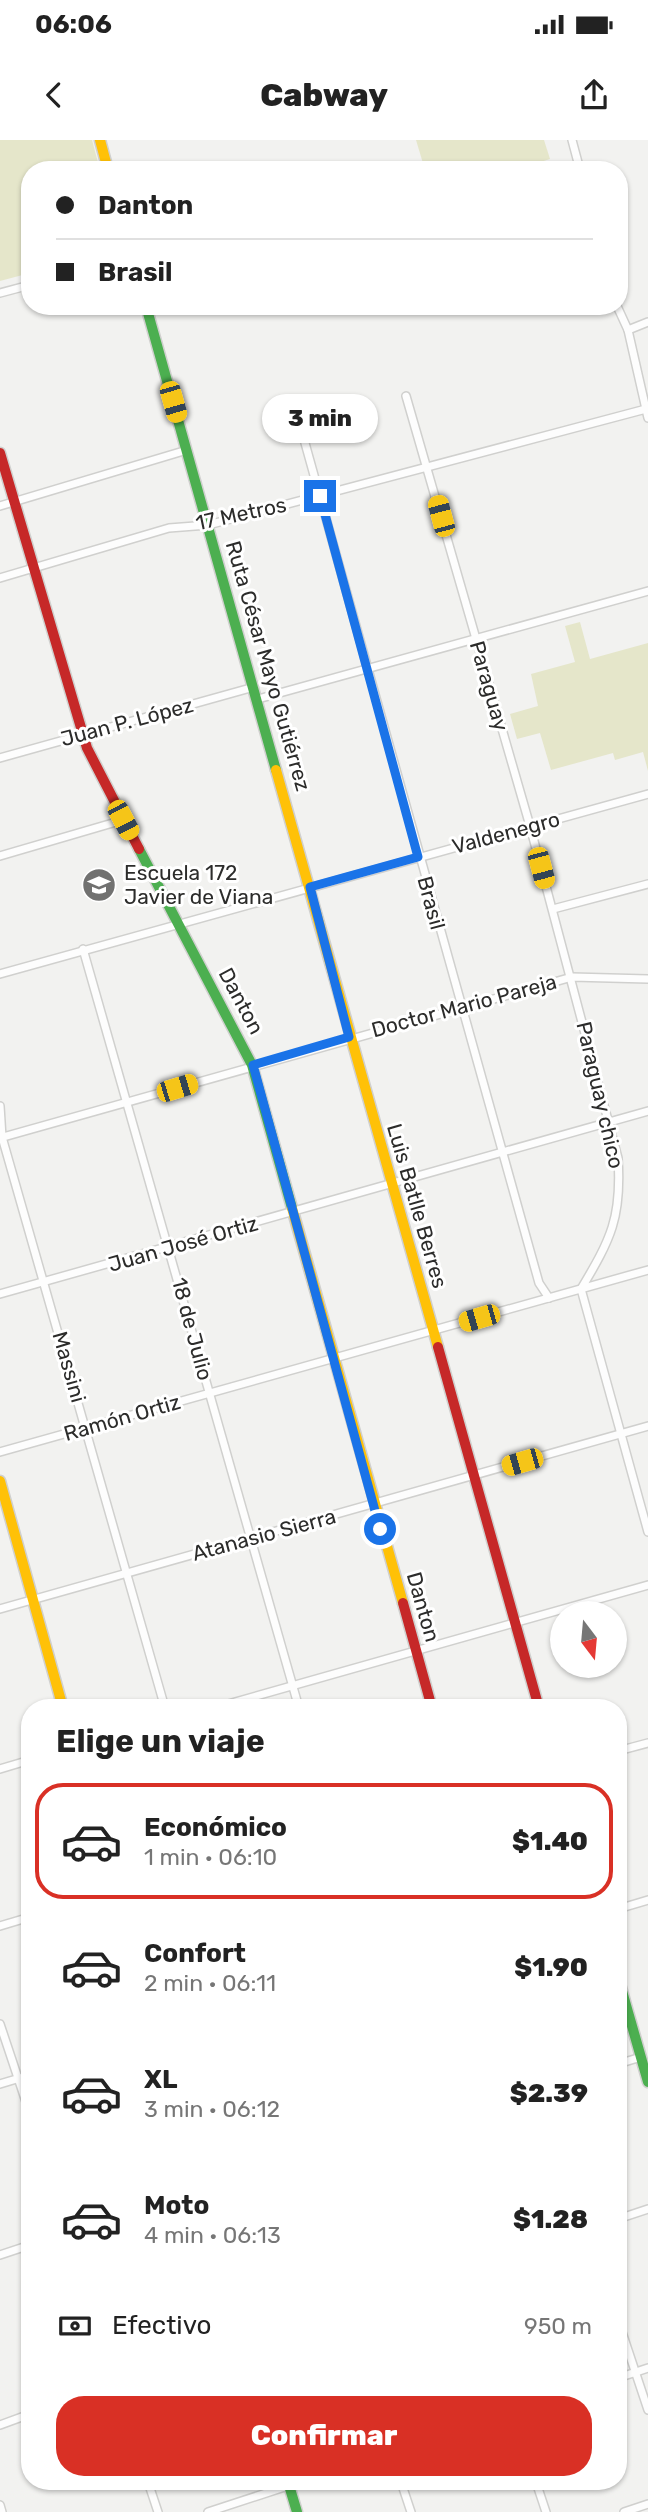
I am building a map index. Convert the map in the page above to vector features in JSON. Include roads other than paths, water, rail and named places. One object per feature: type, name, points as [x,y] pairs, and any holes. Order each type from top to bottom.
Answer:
[{"type":"street","points":[[100,140],[106,161]]},
{"type":"street","points":[[572,140],[578,161]]},
{"type":"street","points":[[0,293],[21,287]]},
{"type":"street","name":"Ruta César Mayo Gutiérrez","points":[[149,315],[258,699],[349,1037]]},
{"type":"street","points":[[621,315],[628,330],[648,418]]},
{"type":"street","points":[[628,330],[648,322]]},
{"type":"street","name":"Paraguay","points":[[406,396],[572,976]]},
{"type":"street","name":"17 Metros","points":[[0,578],[169,528],[208,525],[646,410]]},
{"type":"street","name":"Brasil","points":[[300,425],[500,1152],[539,1283],[549,1298]]},
{"type":"street","points":[[0,506],[187,450]]},
{"type":"street","name":"Danton","points":[[0,453],[86,748],[253,1065],[373,1505],[429,1699]]},
{"type":"street","points":[[258,699],[648,591]]},
{"type":"street","name":"Juan P. López","points":[[0,758],[254,687]]},
{"type":"street","name":"Valdenegro","points":[[0,974],[648,794]]},
{"type":"street","points":[[0,856],[123,820]]},
{"type":"street","points":[[553,909],[648,884]]},
{"type":"street","name":"18 de Julio","points":[[83,950],[297,1699]]},
{"type":"street","name":"Doctor Mario Pareja","points":[[1,1138],[127,1104],[349,1037],[572,976],[648,979]]},
{"type":"street","name":"Paraguay chico","points":[[572,976],[618,1158],[619,1210],[608,1242],[581,1289]]},
{"type":"street","name":"Luis Batlle Berres","points":[[349,1037],[536,1699]]},
{"type":"street","name":"Massini","points":[[0,1106],[1,1138],[45,1282],[162,1699]]},
{"type":"street","name":"Juan José Ortiz","points":[[0,1294],[648,1111]]},
{"type":"street","name":"Ramón Ortiz","points":[[0,1452],[648,1270]]},
{"type":"street","points":[[581,1289],[648,1532]]},
{"type":"street","name":"Atanasio Sierra","points":[[0,1609],[648,1426]]},
{"type":"street","points":[[0,1481],[61,1699]]},
{"type":"street","points":[[246,1699],[648,1585]]},
{"type":"street","points":[[627,1749],[648,1743]]},
{"type":"street","points":[[0,1769],[21,1763]]},
{"type":"street","points":[[627,1906],[648,1900]]},
{"type":"street","points":[[0,1926],[21,1920]]},
{"type":"street","points":[[627,2009],[648,2082]]},
{"type":"street","points":[[0,2024],[21,2088]]},
{"type":"street","points":[[627,2061],[641,2057]]},
{"type":"street","points":[[0,2084],[21,2078]]},
{"type":"street","points":[[627,2216],[648,2209]]},
{"type":"street","points":[[0,2255],[21,2248]]},
{"type":"street","points":[[627,2346],[648,2410]]},
{"type":"street","points":[[627,2375],[648,2368]]},
{"type":"street","points":[[0,2425],[21,2417]]},
{"type":"street","points":[[151,2490],[158,2512]]},
{"type":"street","points":[[208,2512],[272,2490]]},
{"type":"street","points":[[293,2490],[297,2512]]},
{"type":"street","points":[[404,2490],[411,2512]]},
{"type":"street","points":[[539,2490],[546,2512]]},
{"type":"street","points":[[624,2512],[648,2504]]},
{"type":"street","points":[[0,2505],[2,2512]]},
{"type":"place","name":"Escuela 172 Javier de Viana","points":[[99,885]]}]
